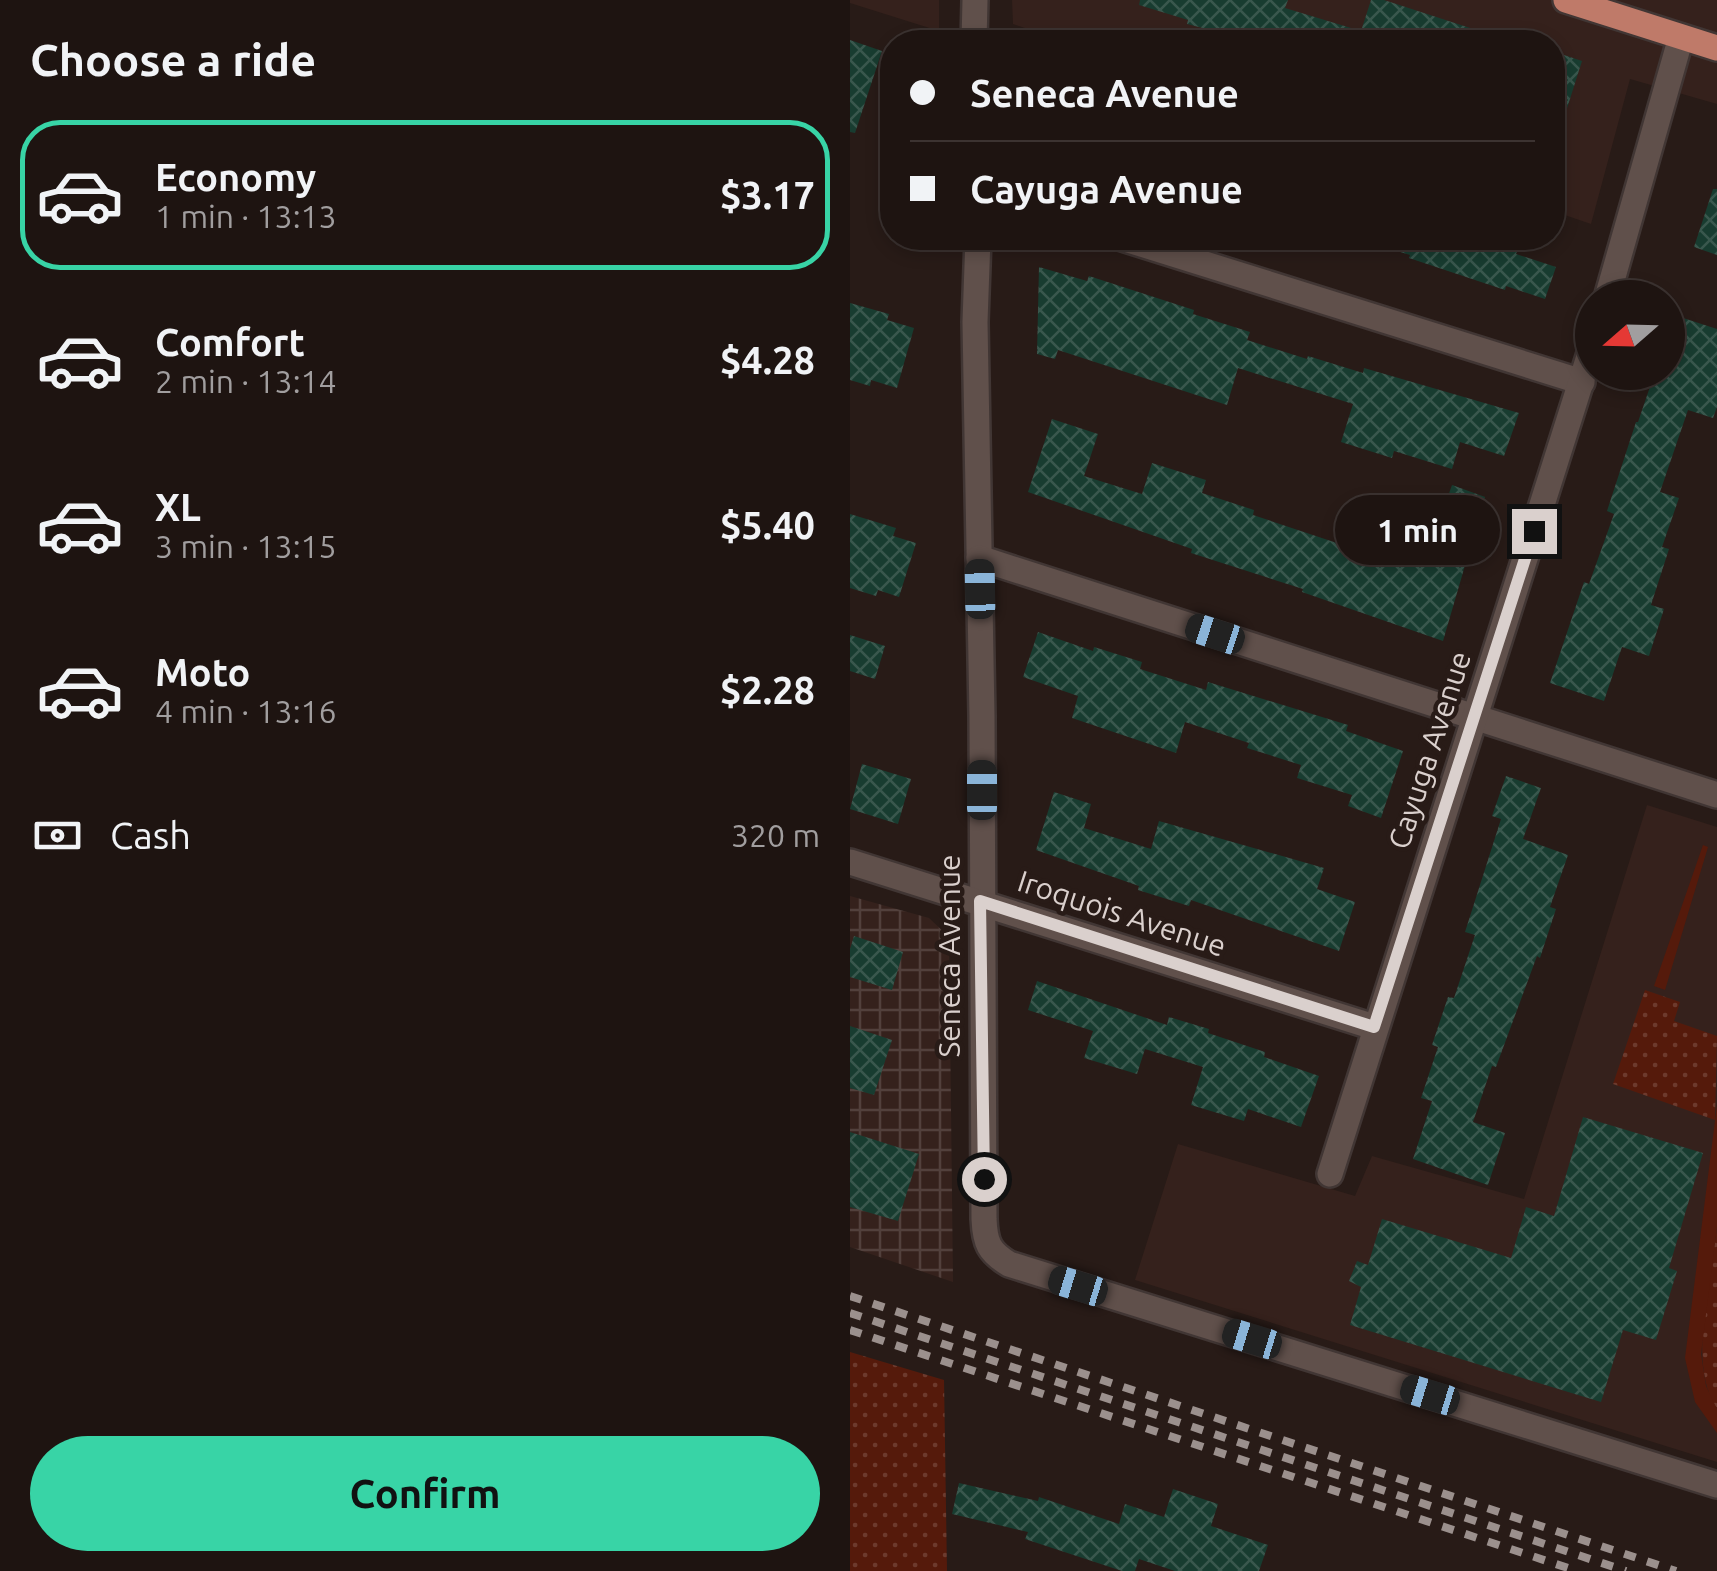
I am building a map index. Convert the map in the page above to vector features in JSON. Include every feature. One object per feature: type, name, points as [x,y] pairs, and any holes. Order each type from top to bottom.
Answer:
[{"type":"main road","points":[[1566,0],[1717,48]]},
{"type":"street","points":[[974,30],[975,0]]},
{"type":"street","points":[[1611,280],[1682,37]]},
{"type":"street","name":"Seneca Avenue","points":[[978,250],[975,322],[984,1238],[991,1253],[1009,1264],[1717,1484]]},
{"type":"street","points":[[1160,250],[1575,380]]},
{"type":"street","name":"Cayuga Avenue","points":[[1330,1174],[1579,390]]},
{"type":"street","points":[[979,558],[1717,796]]},
{"type":"street","name":"Iroquois Avenue","points":[[850,862],[1374,1027]]},
{"type":"shaded area","points":[[939,0],[939,30],[936,30],[850,3]]},
{"type":"shaded area","points":[[1012,0],[1717,0],[1717,104],[1630,79],[1591,224],[1565,215],[1565,30],[1031,30],[1013,24]]},
{"type":"shaded area","points":[[1647,805],[1717,827],[1717,1462],[1135,1280],[1178,1144],[1355,1196],[1372,1156],[1524,1199]]},
{"type":"shaded area","points":[[1703,845],[1708,847],[1665,990],[1654,986]]},
{"type":"shaded area","points":[[850,896],[929,918],[949,937],[953,1282],[850,1247]]},
{"type":"shaded area","points":[[1645,990],[1680,1002],[1674,1021],[1717,1036],[1715,1120],[1613,1084]]},
{"type":"shaded area","points":[[1717,1105],[1717,1227],[1701,1354],[1706,1386],[1717,1409],[1717,1433],[1695,1402],[1685,1358]]},
{"type":"shaded area","points":[[1717,1227],[1717,1409],[1708,1390],[1702,1345]]},
{"type":"shaded area","points":[[850,1352],[944,1380],[947,1571],[850,1571]]},
{"type":"building","points":[[1140,0],[1288,0],[1285,8],[1358,30],[1210,30],[1139,5]]},
{"type":"building","points":[[1371,0],[1384,0],[1476,30],[1361,30]]},
{"type":"building","points":[[850,40],[880,50],[880,57],[855,133],[850,132]]},
{"type":"building","points":[[1565,55],[1582,61],[1565,115]]},
{"type":"building","points":[[1713,189],[1717,189],[1717,255],[1694,247]]},
{"type":"building","points":[[1394,250],[1518,250],[1516,254],[1556,267],[1545,299],[1506,286],[1505,290],[1409,258],[1410,255]]},
{"type":"building","points":[[1039,267],[1087,281],[1089,276],[1194,310],[1193,314],[1250,332],[1247,340],[1307,359],[1308,356],[1363,373],[1364,368],[1519,413],[1504,456],[1460,442],[1452,469],[1394,451],[1392,458],[1341,442],[1353,404],[1238,368],[1227,405],[1058,350],[1055,359],[1037,354]]},
{"type":"building","points":[[850,303],[889,314],[887,320],[914,328],[897,388],[871,380],[870,386],[850,380]]},
{"type":"building","points":[[1685,319],[1717,329],[1717,407],[1713,418],[1688,410],[1660,492],[1679,498],[1662,547],[1669,549],[1651,605],[1664,609],[1649,656],[1622,647],[1604,701],[1550,683],[1584,582],[1589,584],[1614,514],[1607,511],[1649,390],[1685,390]]},
{"type":"building","points":[[1052,419],[1098,434],[1084,476],[1142,494],[1152,463],[1206,480],[1202,493],[1254,510],[1253,515],[1409,567],[1422,529],[1435,533],[1452,485],[1485,497],[1443,641],[1028,492]]},
{"type":"building","points":[[850,514],[896,528],[893,536],[916,543],[899,597],[878,590],[876,596],[850,588]]},
{"type":"building","points":[[1038,632],[1093,651],[1094,647],[1142,662],[1140,669],[1206,690],[1208,682],[1348,725],[1346,731],[1403,751],[1381,818],[1348,806],[1352,795],[1297,778],[1301,765],[1185,722],[1176,753],[1072,718],[1078,696],[1023,677]]},
{"type":"building","points":[[850,635],[885,646],[875,679],[850,671]]},
{"type":"building","points":[[862,764],[911,779],[898,824],[850,809]]},
{"type":"building","points":[[1506,776],[1541,788],[1523,839],[1568,855],[1550,907],[1556,909],[1540,958],[1537,956],[1473,1122],[1505,1133],[1488,1185],[1413,1159],[1432,1101],[1421,1098],[1438,1047],[1432,1045],[1448,997],[1454,998],[1475,935],[1465,932],[1501,819],[1492,816]]},
{"type":"building","points":[[1054,792],[1091,804],[1084,828],[1151,849],[1159,821],[1324,868],[1317,889],[1355,902],[1339,951],[1191,900],[1189,906],[1138,890],[1139,886],[1036,850]]},
{"type":"building","points":[[854,936],[903,952],[892,990],[850,977]]},
{"type":"building","points":[[1037,981],[1167,1025],[1169,1017],[1209,1029],[1208,1033],[1265,1052],[1264,1057],[1319,1076],[1301,1127],[1248,1109],[1244,1121],[1191,1105],[1203,1067],[1145,1049],[1137,1074],[1084,1058],[1093,1031],[1028,1010]]},
{"type":"building","points":[[850,1026],[892,1040],[874,1095],[850,1088]]},
{"type":"building","points":[[1583,1117],[1703,1153],[1669,1268],[1677,1271],[1656,1340],[1623,1330],[1601,1402],[1350,1325],[1361,1287],[1349,1281],[1357,1261],[1368,1265],[1382,1219],[1511,1258],[1526,1207],[1554,1216]]},
{"type":"building","points":[[850,1132],[919,1154],[898,1221],[850,1207]]},
{"type":"building","points":[[959,1483],[1038,1501],[1039,1497],[1119,1524],[1125,1504],[1164,1517],[1173,1489],[1218,1504],[1211,1526],[1268,1545],[1259,1571],[1175,1571],[1139,1559],[1135,1571],[1122,1571],[1025,1539],[1028,1532],[952,1514]]},
{"type":"railway","points":[[850,1296],[1676,1571]]},
{"type":"railway","points":[[850,1313],[1626,1571]]},
{"type":"railway","points":[[850,1330],[1577,1571]]},
{"type":"route","points":[[984,1179],[980,901],[1374,1027],[1534,531]]}]
